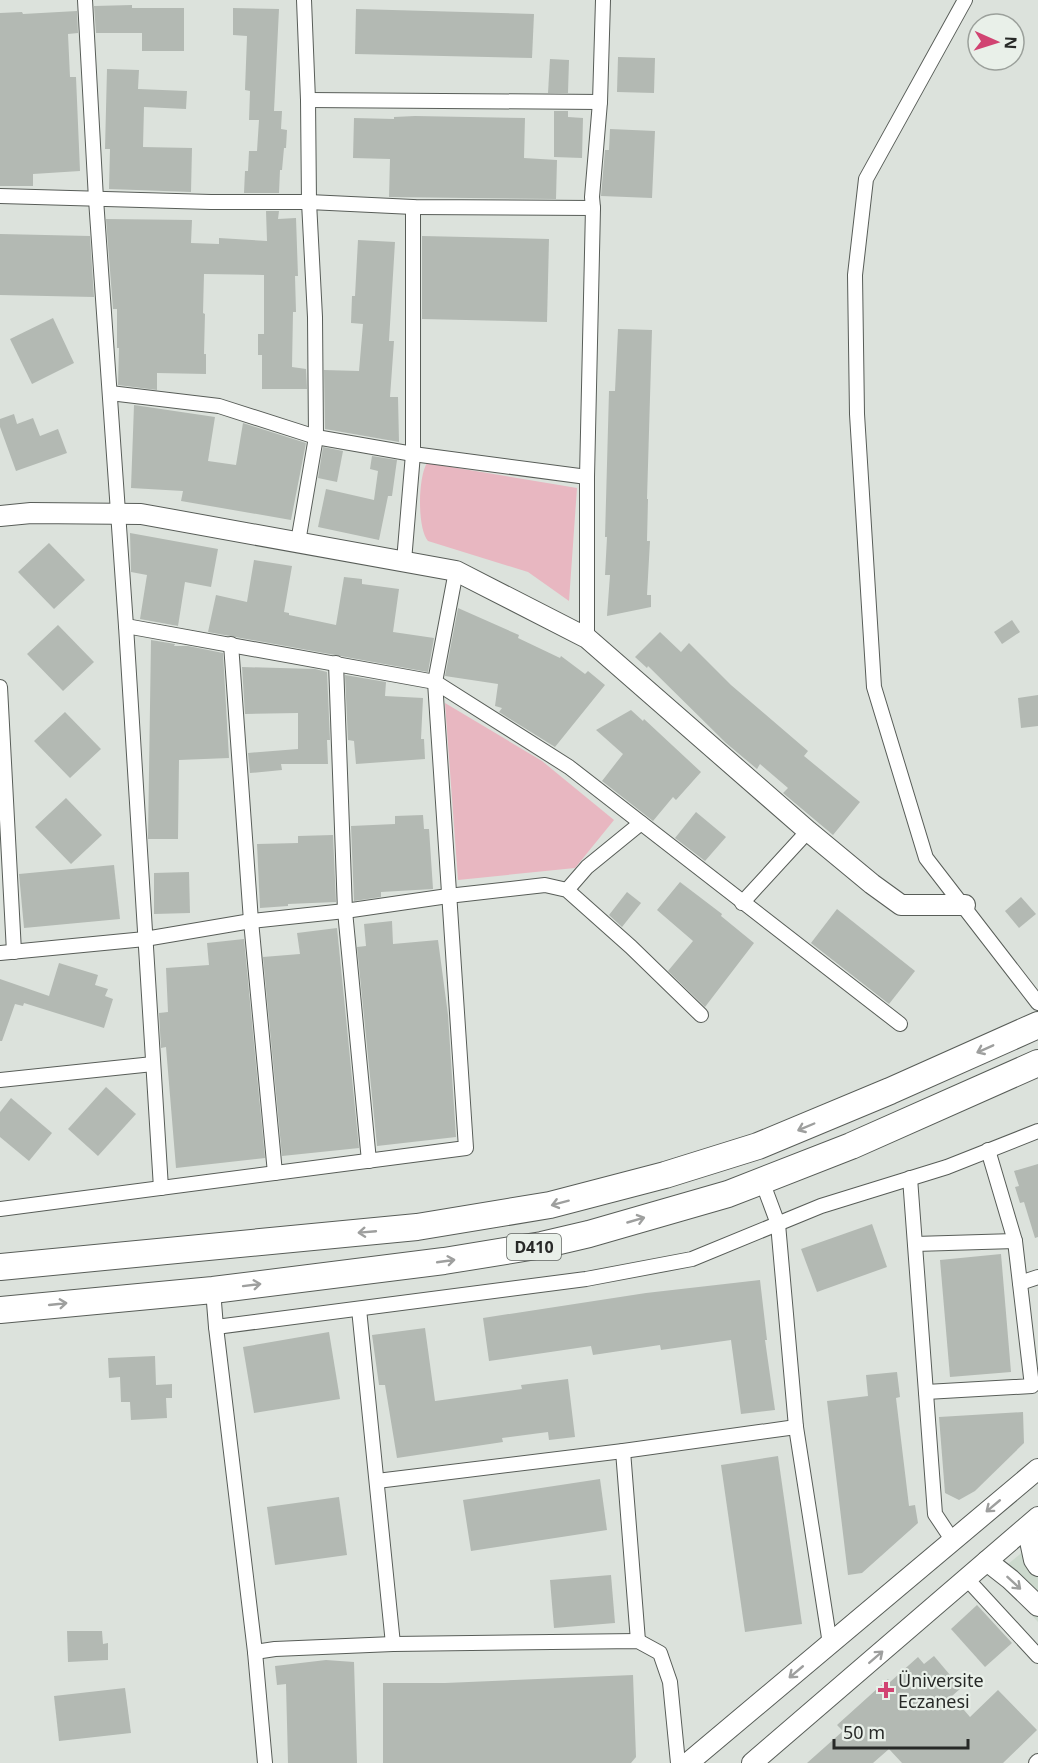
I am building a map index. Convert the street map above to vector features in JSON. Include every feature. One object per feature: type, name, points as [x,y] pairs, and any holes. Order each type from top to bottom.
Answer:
[{"type":"highway","name":"D410","points":[[0,1266],[417,1227],[550,1205],[665,1175],[758,1146],[890,1091],[1038,1025]]},
{"type":"highway","name":"D410","points":[[0,1310],[213,1290],[444,1262],[542,1245],[589,1234],[728,1194],[851,1146],[1038,1063]]},
{"type":"street","points":[[85,0],[161,1188]]},
{"type":"street","points":[[298,542],[316,437],[315,317],[309,202],[304,0]]},
{"type":"street","points":[[586,638],[592,197],[600,102],[602,0]]},
{"type":"street","points":[[965,0],[866,179],[855,275],[857,414],[874,687],[926,858],[965,905],[1038,1003]]},
{"type":"street","points":[[308,100],[600,102]]},
{"type":"street","points":[[0,196],[211,202],[309,202],[413,207],[593,208]]},
{"type":"street","points":[[404,561],[413,454],[413,207]]},
{"type":"street","points":[[110,393],[219,406],[316,437],[413,454],[587,477]]},
{"type":"street","points":[[0,516],[31,513],[141,514],[456,570],[586,638],[808,831],[901,905],[965,905]]},
{"type":"street","points":[[0,1209],[466,1148],[435,682],[456,570]]},
{"type":"street","points":[[126,626],[435,682],[569,767],[900,1024]]},
{"type":"street","points":[[231,644],[251,921],[274,1173]]},
{"type":"street","points":[[336,663],[345,911],[369,1161]]},
{"type":"street","points":[[0,687],[7,952],[145,939],[251,921],[544,885],[567,890],[631,947],[701,1015]]},
{"type":"street","points":[[567,890],[587,867],[641,823]]},
{"type":"street","points":[[742,903],[808,831]]},
{"type":"street","points":[[0,1080],[153,1064]]},
{"type":"street","points":[[216,1327],[585,1279],[692,1259],[821,1206],[947,1167],[1038,1131]]},
{"type":"street","points":[[926,1392],[1032,1386],[1015,1241],[988,1150]]},
{"type":"street","points":[[910,1178],[935,1514],[953,1540]]},
{"type":"street","points":[[762,1181],[778,1224],[796,1427],[830,1644]]},
{"type":"street","points":[[915,1244],[1015,1241]]},
{"type":"street","points":[[1020,1283],[1038,1277]]},
{"type":"street","points":[[213,1290],[255,1652],[265,1763]]},
{"type":"street","points":[[359,1309],[393,1644]]},
{"type":"street","points":[[377,1481],[796,1427]]},
{"type":"street","points":[[623,1451],[638,1641]]},
{"type":"street","points":[[688,1763],[1038,1469]]},
{"type":"street","points":[[752,1763],[768,1756],[1033,1522]]},
{"type":"street","points":[[1033,1522],[1034,1560],[1038,1566]]},
{"type":"street","points":[[987,1561],[1038,1606]]},
{"type":"street","points":[[967,1579],[1038,1656]]},
{"type":"street","points":[[255,1652],[275,1649],[393,1644],[638,1641],[660,1653],[670,1682],[678,1763]]},
{"type":"shaded area","points":[[427,463],[577,488],[569,601],[528,572],[428,541],[424,534],[420,514],[420,490]]},
{"type":"shaded area","points":[[445,703],[542,761],[614,820],[575,868],[458,880]]},
{"type":"shaded area","points":[[1038,1539],[1038,1622],[995,1575]]},
{"type":"building","points":[[132,5],[132,8],[184,8],[184,51],[142,51],[142,33],[96,33],[94,6]]},
{"type":"building","points":[[233,8],[279,9],[274,111],[282,111],[281,129],[287,130],[286,148],[284,148],[282,170],[280,170],[279,193],[244,193],[249,151],[257,151],[259,120],[249,120],[250,91],[245,90],[247,36],[233,35]]},
{"type":"building","points":[[356,9],[534,14],[532,58],[355,54]]},
{"type":"building","points":[[77,11],[78,33],[68,34],[70,77],[76,77],[80,171],[33,174],[33,186],[0,186],[0,13]]},
{"type":"building","points":[[618,57],[655,58],[654,93],[617,92]]},
{"type":"building","points":[[550,59],[569,60],[568,93],[548,93]]},
{"type":"building","points":[[107,69],[139,70],[138,89],[187,91],[186,109],[144,107],[143,147],[192,148],[191,192],[109,189],[110,149],[105,149]]},
{"type":"building","points":[[554,111],[568,111],[568,117],[583,118],[582,158],[554,157]]},
{"type":"building","points":[[394,117],[525,118],[524,158],[557,160],[556,199],[389,197],[390,159],[353,158],[354,118],[394,119]]},
{"type":"building","points":[[610,129],[655,131],[652,198],[601,196],[605,150],[609,150]]},
{"type":"building","points":[[266,211],[279,211],[278,219],[296,218],[298,276],[295,276],[296,312],[293,312],[292,367],[306,369],[307,389],[262,389],[262,355],[258,355],[258,334],[264,334],[264,275],[204,274],[206,374],[157,373],[157,390],[118,385],[117,309],[113,309],[106,219],[192,220],[191,243],[219,244],[219,238],[267,241]]},
{"type":"building","points":[[0,234],[90,236],[94,297],[0,295]]},
{"type":"building","points":[[422,236],[549,239],[547,322],[422,319]]},
{"type":"building","points":[[358,240],[395,242],[389,341],[394,341],[390,397],[398,397],[399,442],[325,429],[324,370],[359,371],[363,324],[351,323]]},
{"type":"building","points":[[53,318],[74,363],[32,384],[10,339]]},
{"type":"building","points":[[618,329],[652,330],[647,499],[647,541],[650,541],[647,595],[651,595],[651,607],[607,616],[610,575],[605,575],[607,537],[605,537],[609,391],[615,391]]},
{"type":"building","points":[[134,405],[215,417],[208,461],[236,465],[243,423],[306,443],[291,520],[181,501],[183,491],[131,488]]},
{"type":"building","points":[[14,414],[17,424],[33,418],[40,436],[58,429],[67,453],[16,471],[0,427],[0,419]]},
{"type":"building","points":[[323,447],[343,451],[337,482],[318,478]]},
{"type":"building","points":[[372,456],[397,460],[392,496],[388,496],[379,540],[318,527],[326,489],[374,500],[378,471],[370,469]]},
{"type":"building","points":[[130,533],[218,549],[211,587],[185,582],[178,626],[140,619],[147,575],[131,572]]},
{"type":"building","points":[[49,543],[85,580],[54,609],[18,572]]},
{"type":"building","points":[[254,560],[292,566],[284,612],[336,625],[344,577],[362,579],[362,584],[399,589],[393,632],[434,638],[428,672],[208,632],[216,595],[247,602]]},
{"type":"building","points":[[458,608],[519,635],[518,638],[560,658],[561,656],[585,674],[588,671],[605,685],[555,747],[499,712],[502,708],[495,706],[498,684],[445,676]]},
{"type":"building","points":[[1012,620],[1020,632],[1002,644],[994,632]]},
{"type":"building","points":[[58,625],[94,662],[63,691],[27,654]]},
{"type":"building","points":[[660,632],[681,652],[689,643],[731,685],[808,751],[804,756],[860,802],[833,835],[783,793],[788,788],[760,764],[757,769],[726,743],[648,666],[647,668],[635,657]]},
{"type":"building","points":[[151,640],[175,644],[174,646],[188,646],[223,653],[229,758],[179,760],[178,839],[148,839]]},
{"type":"building","points":[[242,667],[315,669],[327,672],[330,740],[327,740],[328,764],[281,764],[282,770],[250,773],[248,753],[298,749],[298,713],[245,714]]},
{"type":"building","points":[[345,675],[386,682],[385,696],[423,698],[421,739],[424,739],[425,759],[356,764],[354,741],[348,740]]},
{"type":"building","points":[[1038,695],[1038,726],[1021,728],[1018,698]]},
{"type":"building","points":[[631,710],[643,721],[644,719],[701,772],[676,800],[673,797],[653,821],[602,781],[623,754],[596,730]]},
{"type":"building","points":[[65,712],[101,749],[70,778],[34,741]]},
{"type":"building","points":[[66,798],[102,835],[71,864],[35,827]]},
{"type":"building","points":[[696,812],[726,837],[705,861],[675,838]]},
{"type":"building","points":[[423,815],[424,829],[429,829],[433,889],[381,892],[381,897],[354,901],[351,826],[395,824],[395,816]]},
{"type":"building","points":[[333,835],[336,902],[260,908],[257,844],[298,843],[298,836]]},
{"type":"building","points":[[114,865],[120,919],[24,928],[19,874]]},
{"type":"building","points":[[189,872],[190,913],[154,914],[154,873]]},
{"type":"building","points":[[680,882],[722,914],[721,916],[754,943],[705,1007],[668,971],[693,941],[657,910]]},
{"type":"building","points":[[627,892],[641,903],[622,927],[609,915]]},
{"type":"building","points":[[1021,897],[1036,914],[1019,928],[1005,911]]},
{"type":"building","points":[[837,909],[915,971],[889,1004],[811,943]]},
{"type":"building","points":[[392,921],[393,944],[438,940],[448,1015],[456,1137],[377,1146],[357,947],[366,946],[364,924]]},
{"type":"building","points":[[337,928],[359,1148],[282,1156],[263,957],[300,954],[297,933]]},
{"type":"building","points":[[244,939],[265,1158],[176,1168],[166,1047],[161,1048],[159,1013],[168,1012],[166,968],[209,965],[207,943]]},
{"type":"building","points":[[59,963],[98,975],[95,985],[108,989],[105,996],[113,999],[104,1028],[24,1003],[23,1006],[15,1004],[2,1041],[0,1041],[0,979],[49,996]]},
{"type":"building","points":[[106,1087],[136,1114],[98,1156],[68,1129]]},
{"type":"building","points":[[11,1098],[52,1133],[29,1161],[0,1137],[0,1112]]},
{"type":"building","points":[[1038,1164],[1038,1237],[1035,1238],[1024,1202],[1020,1203],[1015,1187],[1019,1186],[1014,1171]]},
{"type":"building","points":[[872,1224],[887,1267],[817,1292],[801,1249]]},
{"type":"building","points":[[1001,1254],[1011,1372],[950,1377],[940,1260]]},
{"type":"building","points":[[760,1280],[767,1340],[765,1340],[775,1410],[741,1414],[731,1340],[661,1350],[660,1345],[593,1355],[591,1346],[489,1361],[483,1318],[646,1293]]},
{"type":"building","points":[[425,1328],[435,1401],[522,1389],[521,1385],[568,1379],[575,1437],[549,1440],[548,1432],[502,1438],[503,1442],[397,1458],[385,1385],[379,1385],[372,1335]]},
{"type":"building","points":[[329,1332],[340,1399],[254,1413],[243,1347]]},
{"type":"building","points":[[155,1356],[156,1385],[172,1384],[172,1398],[166,1398],[167,1418],[131,1420],[130,1402],[121,1402],[120,1377],[109,1378],[108,1358]]},
{"type":"building","points":[[897,1372],[900,1397],[896,1398],[909,1506],[915,1505],[918,1523],[862,1573],[848,1575],[827,1401],[868,1396],[866,1375]]},
{"type":"building","points":[[1023,1412],[1024,1443],[975,1491],[959,1500],[945,1493],[939,1417]]},
{"type":"building","points":[[778,1456],[802,1624],[745,1632],[721,1465]]},
{"type":"building","points":[[600,1479],[607,1530],[471,1551],[463,1500]]},
{"type":"building","points":[[339,1497],[347,1555],[275,1565],[267,1507]]},
{"type":"building","points":[[611,1575],[615,1623],[554,1628],[550,1580]]},
{"type":"building","points":[[977,1605],[1012,1643],[985,1667],[951,1629]]},
{"type":"building","points":[[67,1631],[102,1631],[103,1644],[108,1643],[108,1660],[68,1662]]},
{"type":"building","points":[[934,1656],[961,1688],[952,1696],[970,1717],[998,1690],[1037,1730],[1003,1763],[902,1763],[889,1749],[873,1763],[807,1763],[843,1731],[837,1725],[888,1679],[890,1682],[918,1657],[924,1664]]},
{"type":"building","points":[[326,1660],[354,1662],[357,1763],[288,1763],[286,1684],[277,1685],[275,1666]]},
{"type":"building","points":[[633,1675],[636,1757],[631,1763],[383,1763],[383,1683],[445,1683]]},
{"type":"building","points":[[125,1688],[131,1733],[59,1741],[54,1696]]},
{"type":"place","name":"Üniversite Eczanesi","points":[[886,1690]]}]
